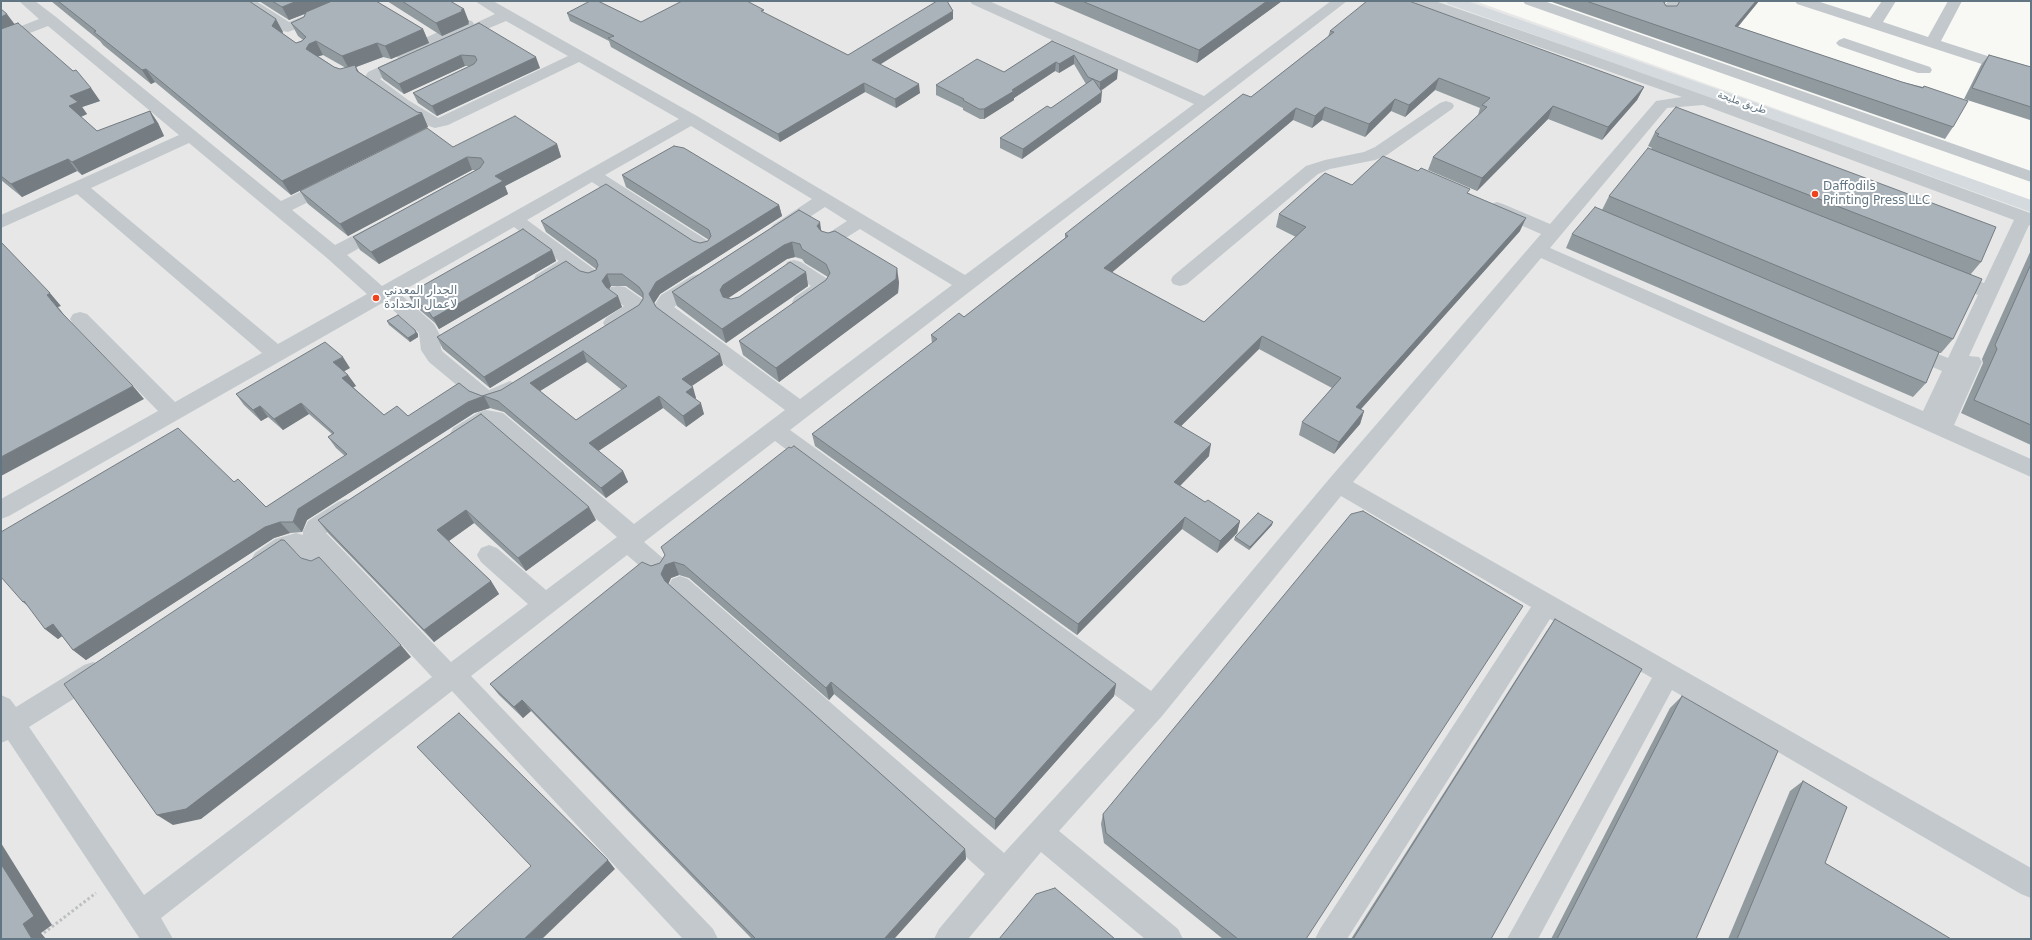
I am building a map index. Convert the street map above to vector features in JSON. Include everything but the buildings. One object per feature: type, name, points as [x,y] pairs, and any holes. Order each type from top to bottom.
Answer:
[{"type":"main road","name":"طريق مليحة","points":[[1453,1],[1857,144],[2029,218]]},
{"type":"main road","name":"طريق مليحة","points":[[1498,1],[2031,190]]},
{"type":"main road","points":[[1799,136],[1829,142],[1857,144]]},
{"type":"street","points":[[26,1],[427,329],[430,336],[430,345],[436,357],[485,398],[497,397],[526,378]]},
{"type":"street","points":[[246,1],[288,28],[354,1]]},
{"type":"street","points":[[295,43],[288,38],[292,32],[365,1]]},
{"type":"street","points":[[482,1],[691,119],[967,285]]},
{"type":"street","points":[[977,1],[1206,103]]},
{"type":"street","points":[[142,916],[630,539],[801,411],[1340,1]]},
{"type":"street","points":[[1421,1],[1653,81],[1799,136],[2029,218]]},
{"type":"street","points":[[1530,1],[2031,177]]},
{"type":"street","points":[[1666,13],[1676,1]]},
{"type":"street","points":[[1874,24],[1889,1]]},
{"type":"street","points":[[1844,43],[1921,76],[1955,1]]},
{"type":"street","points":[[1806,2],[2031,75]]},
{"type":"street","points":[[358,74],[429,35],[502,12]]},
{"type":"street","points":[[502,12],[378,73],[372,77],[372,82],[409,99],[430,121],[442,122],[579,56]]},
{"type":"street","points":[[1,39],[50,20]]},
{"type":"street","points":[[1653,81],[1662,104]]},
{"type":"street","points":[[949,939],[1039,833],[1153,708],[1338,484],[1553,232],[1581,210],[1632,151],[1662,104],[1705,100]]},
{"type":"street","points":[[1180,280],[1312,170],[1375,154],[1446,106]]},
{"type":"street","points":[[1,510],[691,119]]},
{"type":"street","points":[[1,222],[191,136]]},
{"type":"street","points":[[1375,154],[1397,163]]},
{"type":"street","points":[[593,175],[704,247]]},
{"type":"street","points":[[280,209],[343,177]]},
{"type":"street","points":[[80,187],[277,354]]},
{"type":"street","points":[[766,237],[825,199]]},
{"type":"street","points":[[1485,202],[1553,232]]},
{"type":"street","points":[[1935,426],[1953,368],[1989,292],[2029,218]]},
{"type":"street","points":[[1935,426],[2029,218]]},
{"type":"street","points":[[514,219],[592,277]]},
{"type":"street","points":[[334,254],[396,220]]},
{"type":"street","points":[[830,240],[861,220]]},
{"type":"street","points":[[1538,250],[2031,468]]},
{"type":"street","points":[[525,290],[572,262]]},
{"type":"street","points":[[788,311],[822,286],[821,284],[790,268]]},
{"type":"street","points":[[1930,269],[1989,292]]},
{"type":"street","points":[[714,270],[668,300],[664,306],[668,312],[732,351],[801,411]]},
{"type":"street","points":[[599,332],[636,308],[635,304],[618,292]]},
{"type":"street","points":[[80,319],[173,413]]},
{"type":"street","points":[[430,345],[450,333]]},
{"type":"street","points":[[1895,343],[1953,368]]},
{"type":"street","points":[[443,445],[482,420],[493,418],[630,539],[657,567]]},
{"type":"street","points":[[775,430],[1153,708]]},
{"type":"street","points":[[1338,484],[2031,884]]},
{"type":"street","points":[[366,495],[316,528],[314,534],[447,679],[703,939]]},
{"type":"street","points":[[244,572],[283,546],[290,543],[301,543],[447,679]]},
{"type":"street","points":[[489,555],[545,604]]},
{"type":"street","points":[[680,586],[1005,873]]},
{"type":"street","points":[[1330,939],[1546,604]]},
{"type":"street","points":[[113,659],[5,721],[158,939]]},
{"type":"street","points":[[1522,939],[1668,674]]},
{"type":"street","points":[[1039,833],[1168,939]]},
{"type":"path","points":[[36,939],[115,878]]},
{"type":"shaded area","points":[[1,1],[1475,1],[2031,200],[2031,939],[1,939]]},
{"type":"place","name":"Daffodils Printing Press LLC","points":[[1815,194]]},
{"type":"place","name":"الجدار المعدني لاعمال الحدادة","points":[[376,298]]}]
